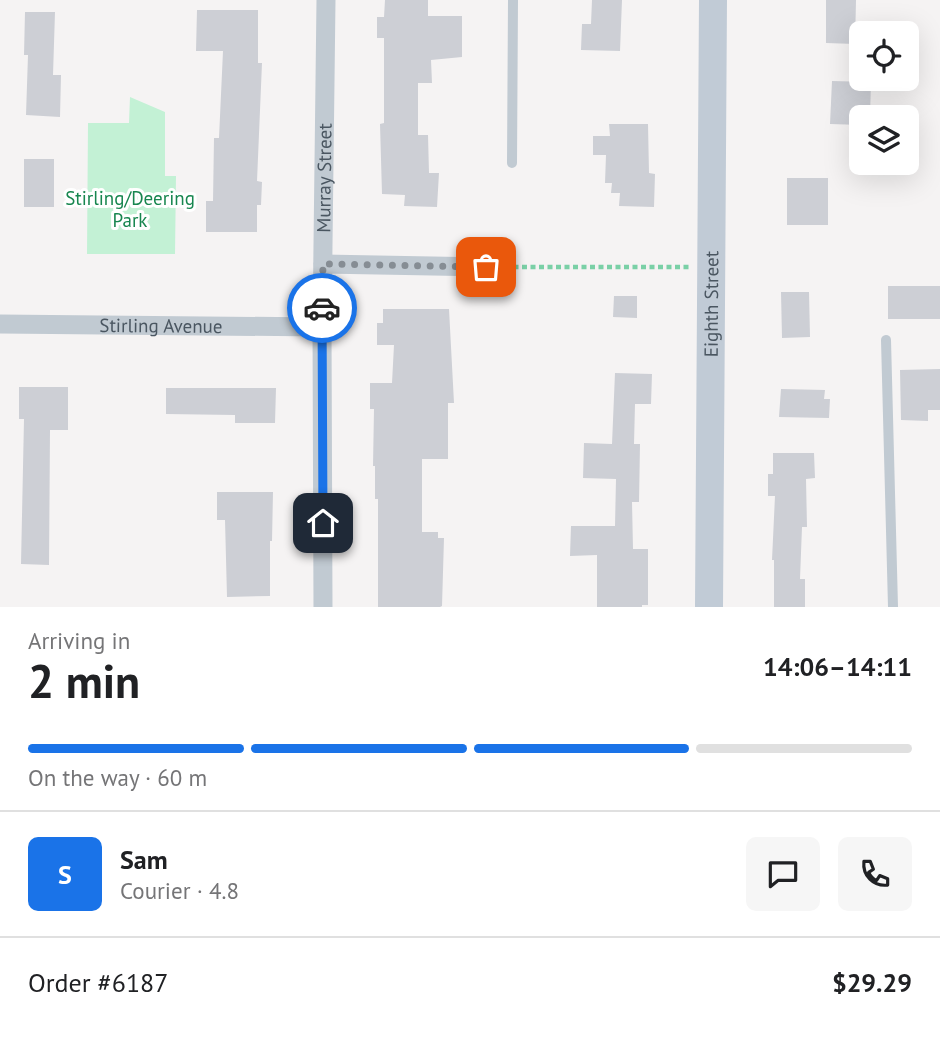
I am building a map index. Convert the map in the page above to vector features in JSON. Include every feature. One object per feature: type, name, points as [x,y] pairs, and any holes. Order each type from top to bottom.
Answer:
[{"type":"street","name":"Murray Street","points":[[323,607],[322,327],[326,0]]},
{"type":"street","name":"Eighth Street","points":[[709,607],[713,0]]},
{"type":"street","points":[[323,264],[486,267]]},
{"type":"street","name":"Stirling Avenue","points":[[0,324],[322,327]]},
{"type":"lane","points":[[512,163],[513,0]]},
{"type":"lane","points":[[886,340],[893,607]]},
{"type":"path","points":[[486,267],[711,267]]},
{"type":"green space","name":"Stirling/Deering Park","points":[[130,97],[165,112],[165,176],[176,176],[175,254],[87,254],[88,123],[129,123]]},
{"type":"building","points":[[385,0],[428,0],[428,16],[462,16],[462,57],[431,60],[432,83],[418,83],[418,135],[428,135],[429,173],[439,173],[437,207],[404,206],[405,195],[382,194],[380,124],[384,123],[384,38],[377,38],[377,17],[384,17]]},
{"type":"building","points":[[592,0],[622,0],[620,51],[581,50],[582,24],[591,24]]},
{"type":"building","points":[[826,0],[856,0],[856,21],[849,21],[849,44],[826,43]]},
{"type":"building","points":[[197,10],[258,10],[258,63],[262,63],[257,181],[262,182],[261,205],[257,205],[257,232],[206,232],[206,201],[213,201],[214,138],[219,138],[223,51],[196,51]]},
{"type":"building","points":[[25,12],[55,12],[53,75],[61,75],[60,117],[26,115],[28,55],[24,55]]},
{"type":"building","points":[[832,81],[849,81],[849,91],[871,91],[870,105],[849,105],[849,125],[830,124]]},
{"type":"building","points":[[609,124],[648,124],[649,173],[655,174],[654,207],[619,206],[620,193],[611,193],[612,183],[605,183],[606,155],[593,155],[593,136],[610,136]]},
{"type":"building","points":[[24,159],[54,159],[54,207],[24,207]]},
{"type":"building","points":[[787,178],[828,178],[828,225],[787,225]]},
{"type":"building","points":[[888,286],[940,286],[940,319],[888,319]]},
{"type":"building","points":[[781,292],[809,292],[810,337],[782,338]]},
{"type":"building","points":[[614,296],[637,296],[637,318],[613,317]]},
{"type":"building","points":[[383,309],[449,309],[454,403],[448,403],[448,459],[422,459],[422,532],[438,532],[438,538],[444,538],[440,607],[378,607],[378,499],[375,499],[374,409],[370,409],[370,383],[392,383],[394,345],[377,345],[377,323],[383,323]]},
{"type":"building","points":[[940,369],[940,410],[928,410],[928,421],[901,420],[900,370]]},
{"type":"building","points":[[615,373],[652,374],[651,404],[635,404],[634,444],[640,444],[639,502],[632,502],[633,549],[648,549],[648,605],[642,607],[597,607],[597,555],[570,556],[571,526],[615,526],[616,479],[583,478],[584,443],[612,444]]},
{"type":"building","points":[[19,387],[68,387],[68,430],[50,430],[49,565],[21,564],[24,419],[19,419]]},
{"type":"building","points":[[166,388],[276,388],[275,423],[235,423],[235,415],[166,414]]},
{"type":"building","points":[[781,389],[825,390],[824,399],[830,399],[829,418],[779,417]]},
{"type":"building","points":[[773,453],[814,453],[815,478],[806,479],[807,527],[802,527],[800,579],[805,579],[805,607],[774,607],[772,560],[775,496],[768,496],[768,474],[773,474]]},
{"type":"building","points":[[217,492],[273,492],[270,596],[227,597],[225,520],[217,520]]},
{"type":"way so far","points":[[322,308],[323,264],[486,267]]},
{"type":"route","points":[[322,308],[323,523]]}]
